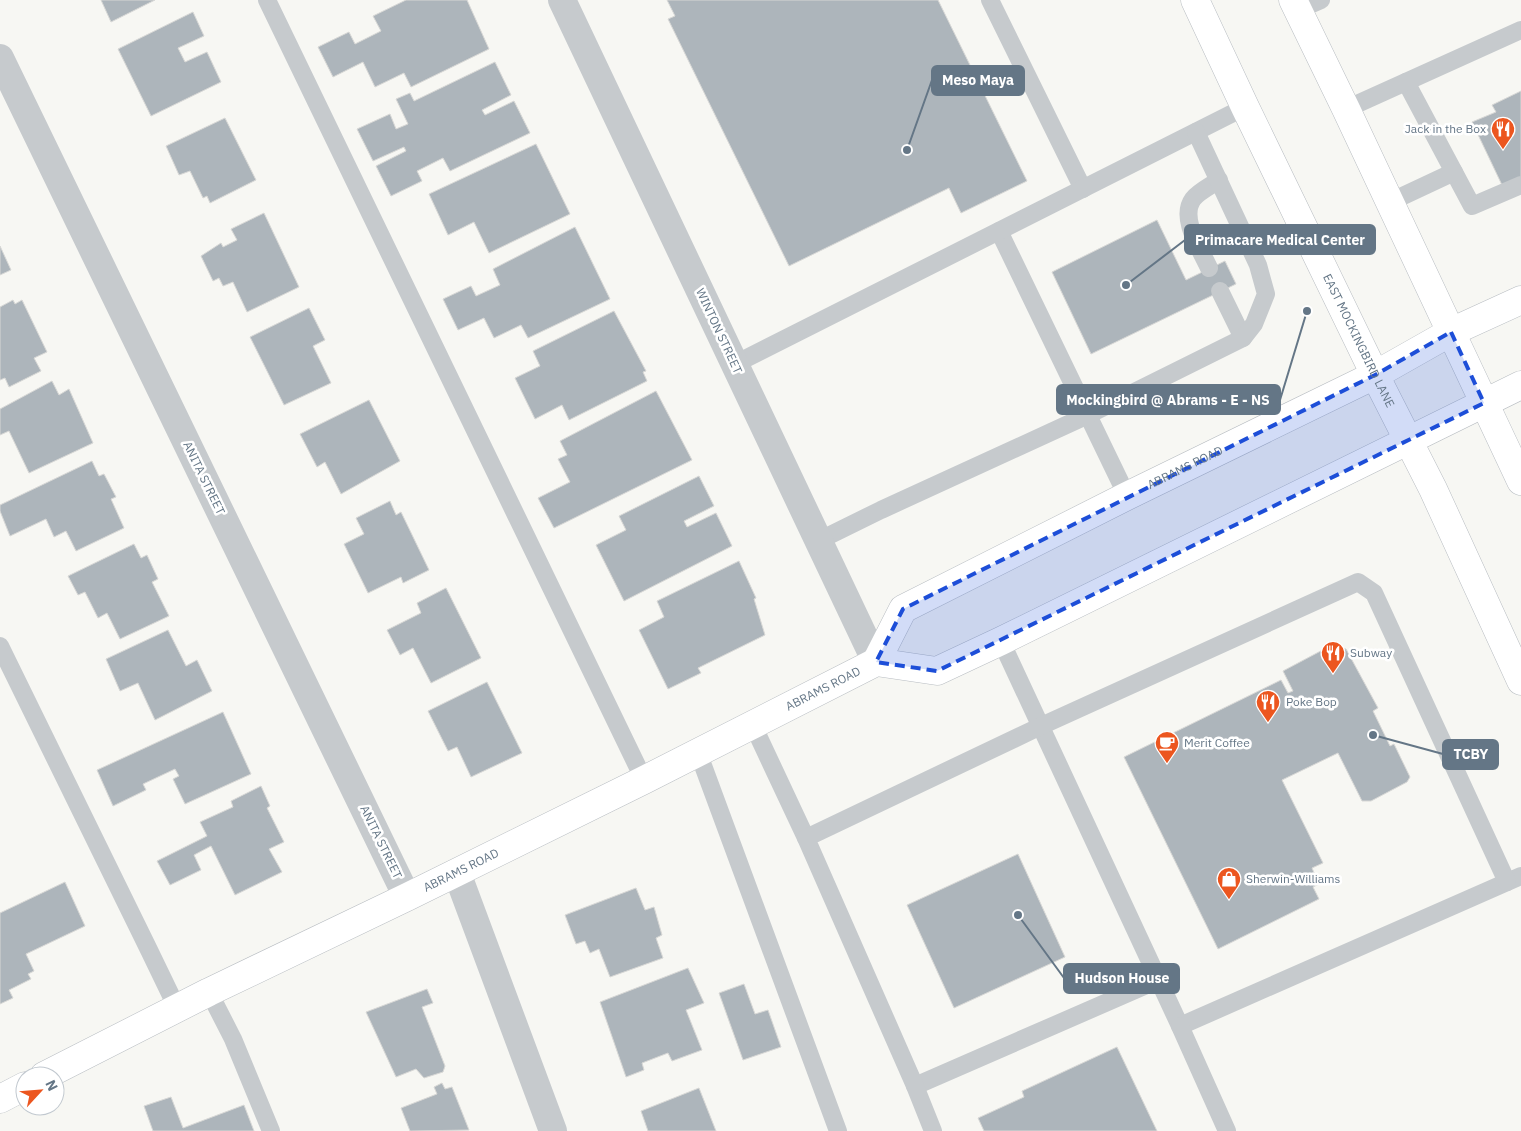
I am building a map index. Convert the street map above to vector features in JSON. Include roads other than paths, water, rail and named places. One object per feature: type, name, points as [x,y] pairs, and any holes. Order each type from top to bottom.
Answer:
[{"type":"main road","name":"EAST MOCKINGBIRD LANE","points":[[1195,0],[1375,375],[1409,440],[1521,681]]},
{"type":"main road","points":[[1304,3],[1346,109],[1521,481]]},
{"type":"main road","name":"ABRAMS ROAD","points":[[876,662],[903,609],[1127,496],[1375,375],[1451,332],[1521,300]]},
{"type":"main road","name":"ABRAMS ROAD","points":[[64,1066],[209,992],[457,873],[876,662],[938,671],[1521,385]]},
{"type":"main road","points":[[0,1099],[15,1091]]},
{"type":"street","name":"WINTON STREET","points":[[562,0],[876,662]]},
{"type":"street","name":"ANITA STREET","points":[[0,58],[407,897]]},
{"type":"street","points":[[457,873],[554,1131]]},
{"type":"lane","points":[[267,0],[644,780]]},
{"type":"lane","points":[[990,0],[1083,189]]},
{"type":"lane","points":[[1346,109],[1521,30]]},
{"type":"lane","points":[[1406,82],[1472,206],[1521,185]]},
{"type":"lane","points":[[735,364],[1245,107]]},
{"type":"lane","points":[[818,541],[1088,415],[1243,338],[1254,324],[1266,294],[1258,265],[1196,132]]},
{"type":"lane","points":[[1390,202],[1454,172]]},
{"type":"lane","points":[[1210,268],[1190,228],[1188,211],[1194,198],[1219,180]]},
{"type":"lane","points":[[999,231],[1127,496]]},
{"type":"lane","points":[[1220,292],[1243,338]]},
{"type":"lane","points":[[806,838],[1041,726],[1358,582],[1374,593],[1514,879],[1180,1026]]},
{"type":"lane","points":[[1001,641],[1227,1131]]},
{"type":"lane","points":[[0,646],[177,1008]]},
{"type":"lane","points":[[753,725],[806,838],[916,1086],[934,1131]]},
{"type":"lane","points":[[698,752],[838,1131]]},
{"type":"lane","points":[[916,1086],[1158,980]]},
{"type":"lane","points":[[209,992],[233,1039],[271,1131]]},
{"type":"place","name":"Meso Maya","points":[[907,150]]},
{"type":"place","name":"Jack in the Box","points":[[1503,150]]},
{"type":"place","name":"Primacare Medical Center","points":[[1126,285]]},
{"type":"place","name":"Mockingbird @ Abrams - E - NS","points":[[1307,311]]},
{"type":"place","name":"Subway","points":[[1333,674]]},
{"type":"place","name":"Poke Bop","points":[[1268,723]]},
{"type":"place","name":"TCBY","points":[[1373,735]]},
{"type":"place","name":"Merit Coffee","points":[[1167,764]]},
{"type":"place","name":"Sherwin-Williams","points":[[1229,900]]},
{"type":"place","name":"Hudson House","points":[[1018,915]]}]
